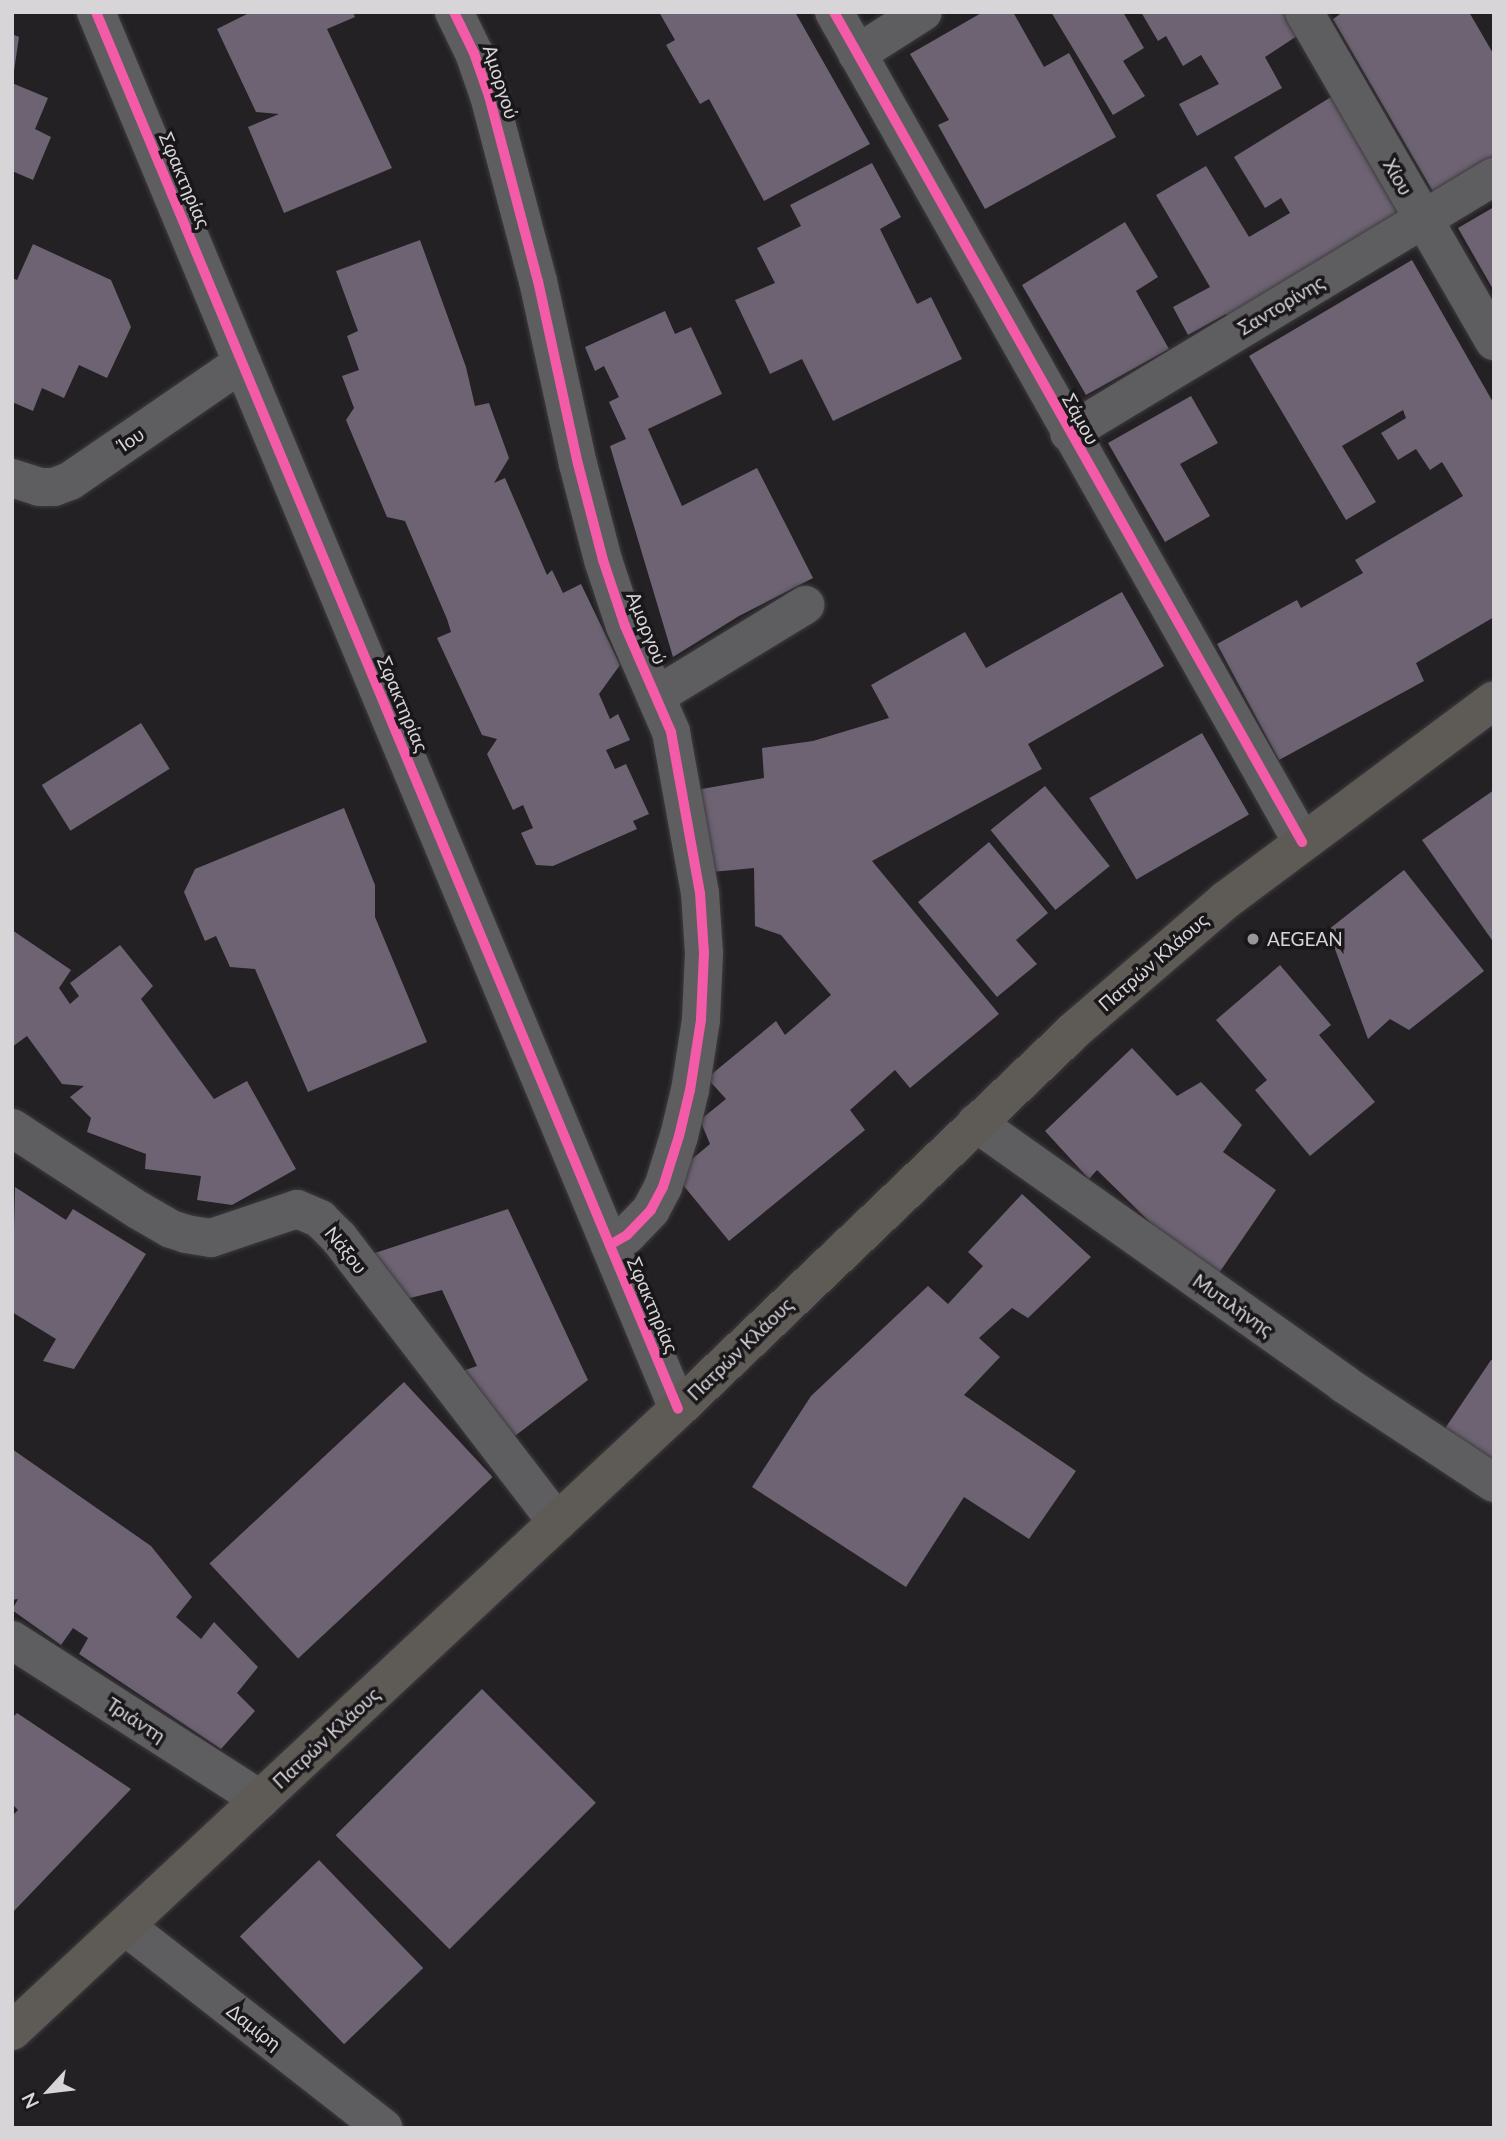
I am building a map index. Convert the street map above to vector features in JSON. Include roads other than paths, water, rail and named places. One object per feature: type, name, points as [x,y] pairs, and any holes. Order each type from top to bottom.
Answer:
[{"type":"main road","name":"Πατρών Κλάους","points":[[12,2031],[678,1409],[976,1123],[1146,967],[1302,842],[1494,700]]},
{"type":"street","name":"Σφακτηρίας","points":[[96,12],[678,1409]]},
{"type":"street","name":"Αμοργού","points":[[454,12],[474,53],[489,96],[538,281],[580,475],[603,560],[625,626],[665,716],[678,762],[699,893],[704,953],[701,1020],[690,1090],[663,1187],[644,1219],[610,1245]]},
{"type":"street","name":"Σάμου","points":[[834,12],[1302,842]]},
{"type":"street","points":[[857,54],[923,12]]},
{"type":"street","name":"Χίου","points":[[1304,12],[1494,341]]},
{"type":"street","name":"Σαντορίνης","points":[[1069,433],[1494,177]]},
{"type":"street","name":"Ίου","points":[[12,478],[39,486],[54,487],[69,481],[242,363]]},
{"type":"street","points":[[656,696],[805,605]]},
{"type":"street","name":"Μυτιλήνης","points":[[976,1123],[1344,1384],[1494,1483]]},
{"type":"street","name":"Νάξου","points":[[12,1128],[171,1230],[211,1238],[297,1209],[320,1219],[339,1238],[557,1522]]},
{"type":"street","name":"Τριάντη","points":[[12,1640],[260,1799]]},
{"type":"street","name":"Δαμίρη","points":[[125,1926],[384,2128]]},
{"type":"place","name":"AEGEAN","points":[[1253,939]]}]
